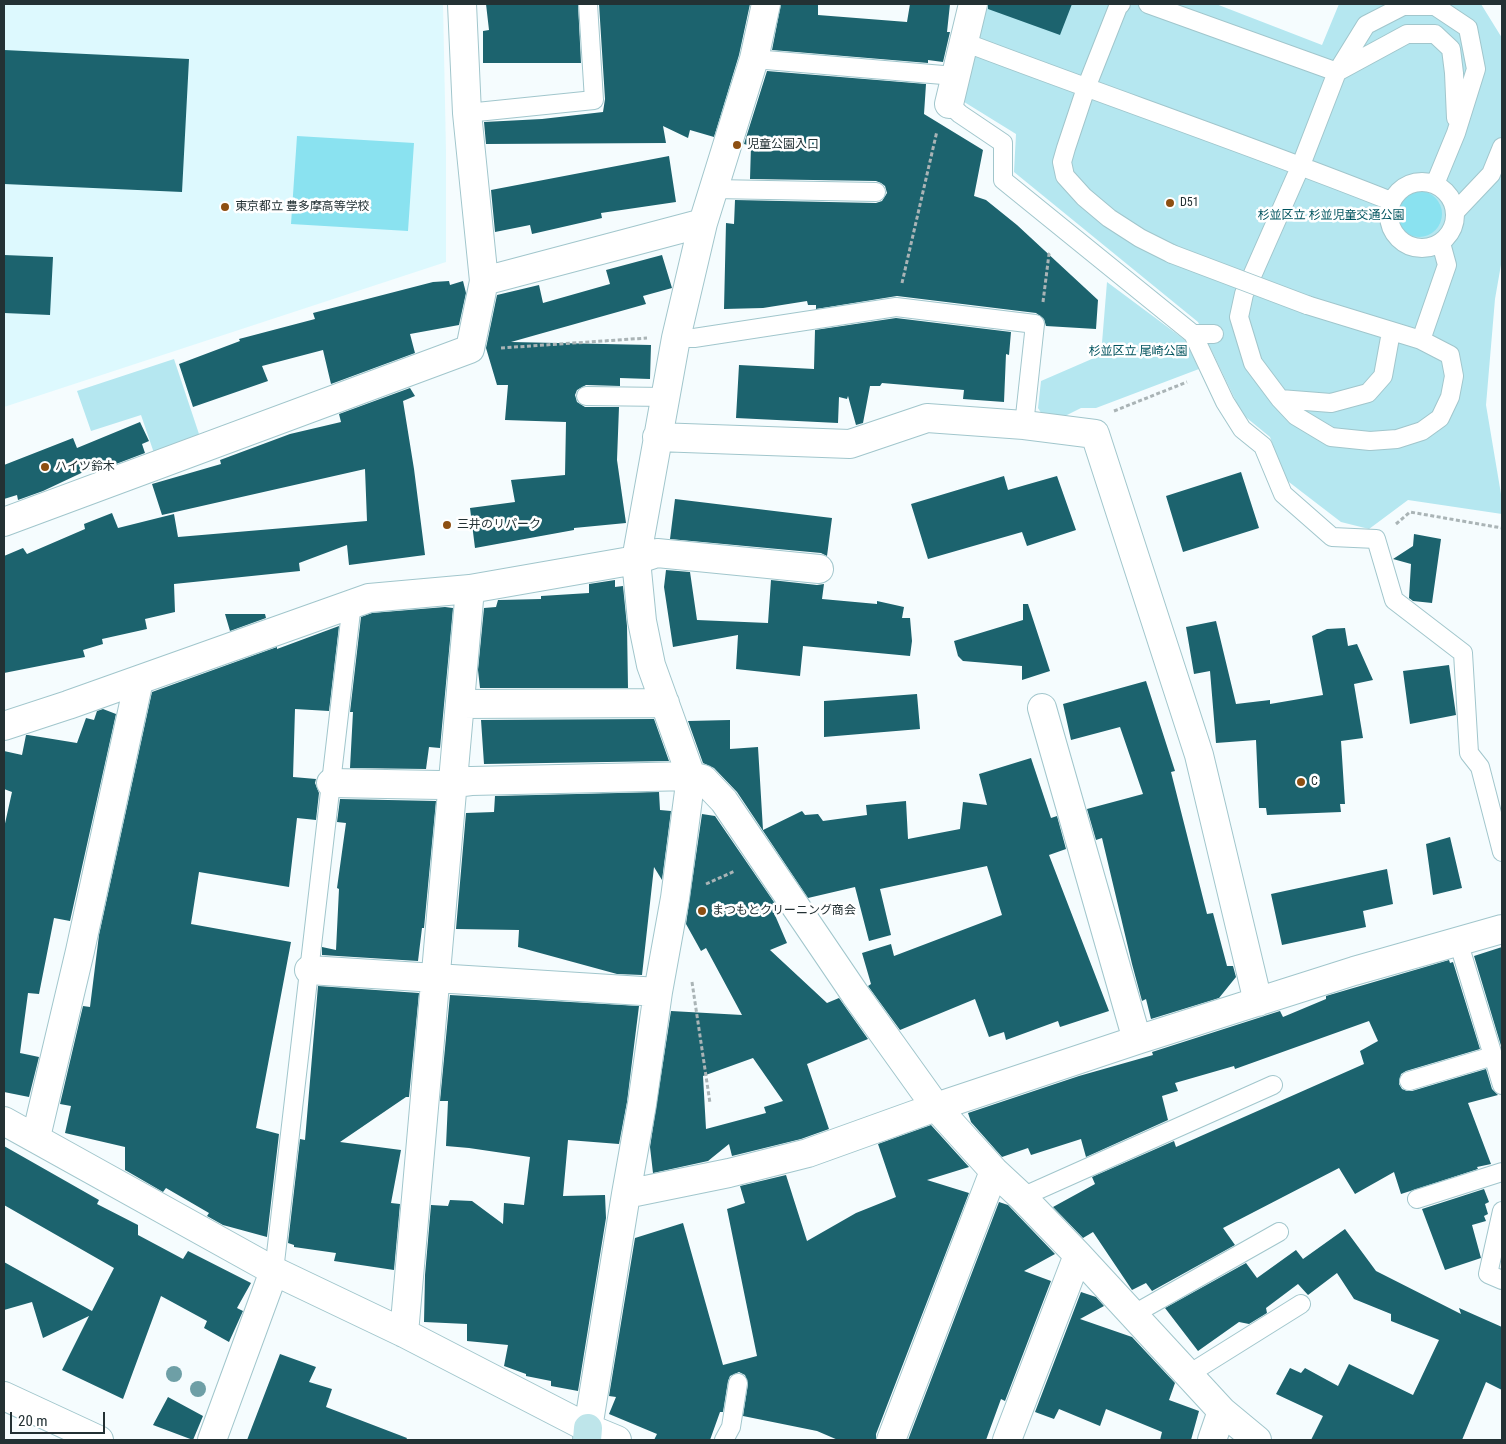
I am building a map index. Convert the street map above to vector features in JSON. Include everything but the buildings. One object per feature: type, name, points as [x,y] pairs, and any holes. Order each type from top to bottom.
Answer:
[{"type":"street","points":[[4,522],[470,350],[484,281],[468,113],[462,4]]},
{"type":"street","points":[[588,1434],[642,1104],[658,992],[675,898],[691,776],[651,664],[642,621],[636,560],[676,338],[703,223],[754,59],[766,4]]},
{"type":"street","points":[[949,104],[973,4]]},
{"type":"street","points":[[484,281],[703,223]]},
{"type":"street","points":[[657,437],[850,444],[927,418],[1095,434],[1198,755],[1258,1002]]},
{"type":"street","points":[[4,726],[369,598],[470,588],[636,560],[656,553],[819,569]]},
{"type":"street","points":[[404,1333],[470,588]]},
{"type":"street","points":[[36,1137],[80,951],[139,680]]},
{"type":"street","points":[[460,704],[665,703]]},
{"type":"street","points":[[1042,708],[1137,1040]]},
{"type":"street","points":[[332,783],[440,785],[453,782],[691,776],[703,779],[724,801],[854,994],[936,1107],[994,1171],[1078,1254],[1222,1411],[1257,1440]]},
{"type":"street","points":[[626,1194],[729,1173],[808,1153],[936,1107],[1137,1040],[1354,971],[1502,929]]},
{"type":"street","points":[[309,970],[658,992]]},
{"type":"street","points":[[4,1121],[36,1137],[274,1271],[404,1333],[588,1434],[617,1440]]},
{"type":"street","points":[[892,1440],[994,1171]]},
{"type":"street","points":[[1007,1440],[1078,1254]]},
{"type":"street","points":[[212,1440],[274,1271]]},
{"type":"street","points":[[4,1396],[99,1440]]},
{"type":"street","points":[[1212,1440],[1222,1411]]},
{"type":"lane","points":[[468,113],[594,100],[588,4]]},
{"type":"lane","points":[[1121,4],[1118,7],[1086,88],[1062,162],[1065,176],[1084,198],[1109,218],[1140,238],[1172,254],[1307,305],[1421,340],[1450,355],[1454,376],[1450,397],[1440,418],[1422,431],[1397,439],[1370,441],[1331,437],[1296,416],[1280,399],[1253,363],[1240,317],[1244,294],[1301,165],[1337,72],[1366,25],[1404,6],[1435,6],[1468,28],[1476,69],[1456,133],[1435,184]]},
{"type":"lane","points":[[1148,4],[1337,72],[1407,34],[1435,34],[1451,49],[1454,73],[1456,133]]},
{"type":"lane","points":[[964,42],[1301,165],[1392,201]]},
{"type":"lane","points":[[754,59],[955,76]]},
{"type":"lane","points":[[949,104],[960,114],[1003,143],[1003,180],[1193,334],[1225,402],[1242,429],[1263,446],[1282,494],[1332,537],[1376,539],[1394,600],[1463,654],[1469,753],[1480,767],[1502,852]]},
{"type":"lane","points":[[1455,212],[1491,174],[1502,147]]},
{"type":"lane","points":[[1425,182],[1435,184],[1443,188],[1453,203],[1455,212],[1452,229],[1440,243],[1431,247],[1409,246],[1393,232],[1389,222],[1388,211],[1392,201],[1398,192],[1410,184],[1425,182]]},
{"type":"lane","points":[[714,188],[876,192]]},
{"type":"lane","points":[[1421,340],[1447,265],[1440,243]]},
{"type":"lane","points":[[676,338],[694,338],[896,307],[1035,324],[1024,426]]},
{"type":"lane","points":[[1280,399],[1331,403],[1368,393],[1383,376],[1392,332]]},
{"type":"lane","points":[[1193,334],[1214,334]]},
{"type":"lane","points":[[586,396],[666,397]]},
{"type":"lane","points":[[274,1271],[352,603]]},
{"type":"lane","points":[[1458,941],[1502,1085]]},
{"type":"lane","points":[[1409,1082],[1493,1056]]},
{"type":"lane","points":[[1022,1197],[1273,1085]]},
{"type":"lane","points":[[1417,1199],[1502,1172]]},
{"type":"lane","points":[[1502,1212],[1488,1274],[1502,1280]]},
{"type":"lane","points":[[1134,1314],[1280,1232]]},
{"type":"lane","points":[[1189,1374],[1302,1304]]},
{"type":"lane","points":[[724,1440],[730,1427],[738,1383]]},
{"type":"path","points":[[896,307],[940,119],[949,104]]},
{"type":"path","points":[[1035,324],[1041,316],[1049,254],[1066,231]]},
{"type":"path","points":[[470,350],[654,337],[676,338]]},
{"type":"path","points":[[1095,434],[1101,416],[1210,372]]},
{"type":"path","points":[[1376,539],[1410,512],[1502,528]]},
{"type":"path","points":[[675,898],[762,858]]},
{"type":"path","points":[[664,958],[689,962],[710,1102]]},
{"type":"shaded area","name":"東京都立 豊多摩高等学校","points":[[4,4],[443,4],[446,262],[4,407]]},
{"type":"shaded area","points":[[297,136],[414,143],[408,231],[291,224]]},
{"type":"shaded area","points":[[1419,191],[1432,195],[1438,201],[1442,214],[1438,227],[1432,233],[1419,237],[1406,233],[1400,227],[1396,214],[1400,201],[1406,195]]},
{"type":"green space","name":"杉並区立 杉並児童交通公園","points":[[985,4],[1216,4],[1322,45],[1339,4],[1481,4],[1502,38],[1502,259],[1495,299],[1486,405],[1502,500],[1502,514],[1408,500],[1369,529],[1341,522],[1285,479],[1270,437],[1242,414],[1198,322],[1014,172],[1016,134],[961,100]]},
{"type":"green space","name":"杉並区立 尾崎公園","points":[[1107,282],[1185,340],[1199,369],[1096,408],[1081,408],[1063,417],[1043,416],[1038,408],[1041,381],[1101,355]]},
{"type":"green space","points":[[174,359],[200,437],[155,456],[141,415],[91,431],[77,391]]},
{"type":"place","name":"児童公園入口","points":[[737,145]]},
{"type":"place","name":"D51","points":[[1170,203]]},
{"type":"place","name":"東京都立 豊多摩高等学校","points":[[225,207]]},
{"type":"place","name":"ハイツ鈴木","points":[[45,467]]},
{"type":"place","name":"三井のリパーク","points":[[447,525]]},
{"type":"place","name":"C","points":[[1301,782]]},
{"type":"place","name":"まつもとクリーニング商会","points":[[702,911]]}]
